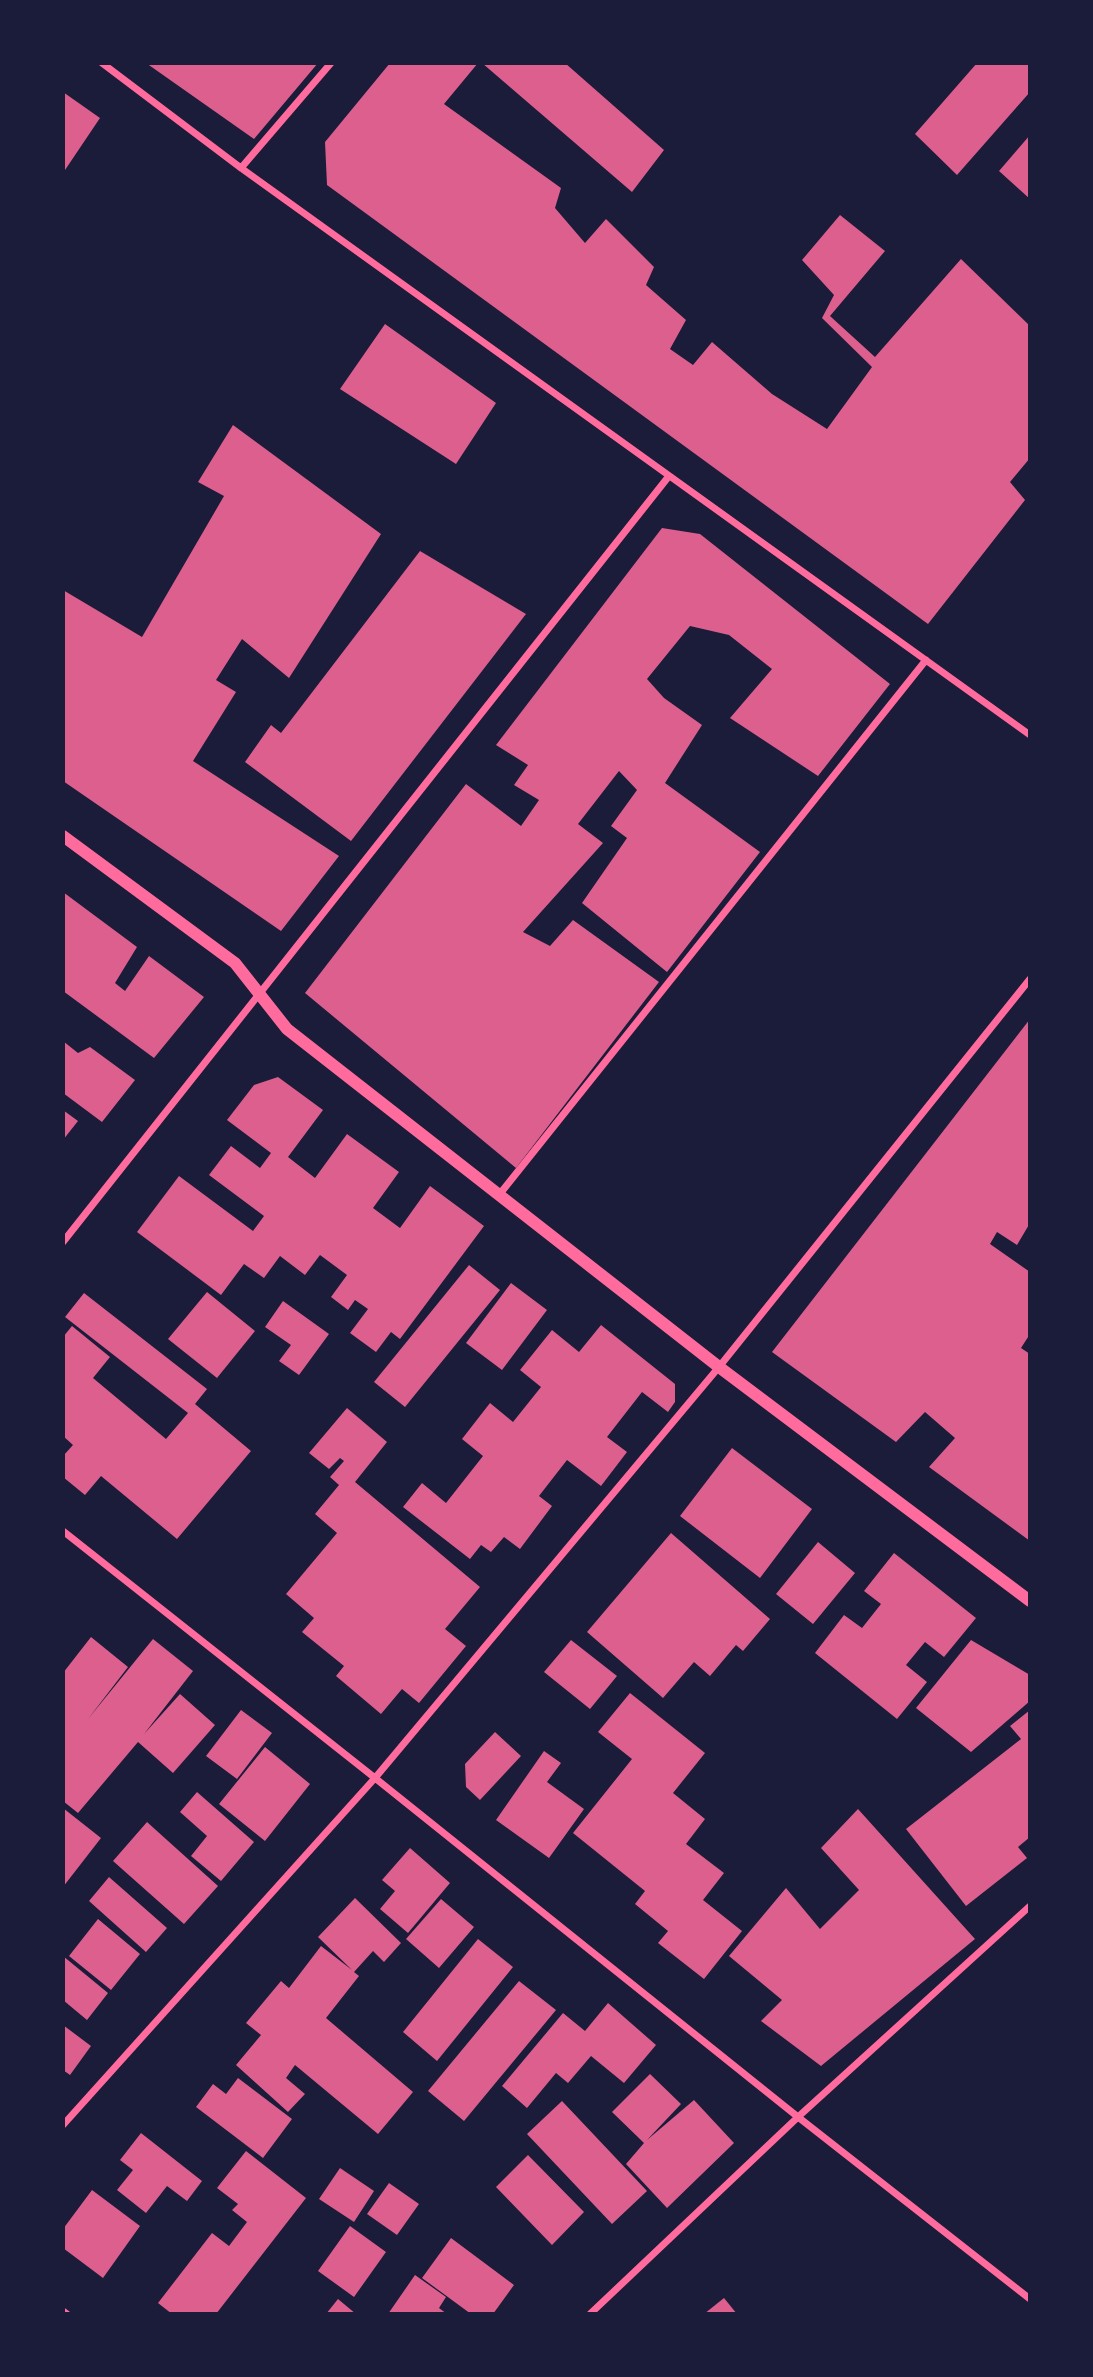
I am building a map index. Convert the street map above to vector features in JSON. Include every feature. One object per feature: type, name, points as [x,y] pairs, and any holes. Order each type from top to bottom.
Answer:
[{"type":"street","points":[[102,63],[241,168],[1030,735]]},
{"type":"street","points":[[241,168],[331,63]]},
{"type":"street","points":[[63,1242],[669,476]]},
{"type":"street","points":[[499,1195],[926,660]]},
{"type":"street","points":[[63,836],[235,963],[287,1029],[719,1367],[1030,1601]]},
{"type":"street","points":[[63,2124],[375,1778],[719,1367],[1030,979]]},
{"type":"street","points":[[63,1531],[1030,2299]]},
{"type":"street","points":[[590,2314],[798,2117],[1030,1906]]},
{"type":"building","points":[[146,63],[318,63],[254,139]]},
{"type":"building","points":[[390,63],[478,63],[444,104],[561,188],[555,208],[585,243],[606,219],[654,267],[646,285],[686,320],[670,349],[693,365],[712,342],[772,394],[827,429],[872,367],[822,318],[834,295],[802,260],[840,215],[885,251],[830,316],[875,357],[961,259],[1030,326],[1030,458],[1010,482],[1025,500],[928,624],[327,185],[325,142]]},
{"type":"building","points":[[482,63],[565,63],[664,150],[632,192]]},
{"type":"building","points":[[977,63],[1030,63],[1030,92],[957,175],[915,134]]},
{"type":"building","points":[[63,92],[100,118],[63,173]]},
{"type":"building","points":[[1030,135],[1030,199],[999,171]]},
{"type":"building","points":[[385,324],[496,403],[456,464],[340,389]]},
{"type":"building","points":[[233,425],[381,534],[289,678],[242,639],[216,680],[236,692],[193,761],[339,856],[281,931],[63,781],[63,590],[142,637],[224,496],[198,482]]},
{"type":"building","points":[[662,528],[700,534],[890,684],[818,776],[730,718],[772,669],[729,635],[690,626],[647,679],[664,698],[702,725],[665,783],[760,852],[667,972],[582,903],[627,838],[611,826],[637,790],[619,771],[578,824],[603,843],[523,932],[550,946],[573,920],[659,982],[516,1168],[305,993],[466,784],[521,826],[539,800],[514,785],[528,765],[496,745]]},
{"type":"building","points":[[420,551],[526,614],[351,841],[245,762],[271,725],[281,733]]},
{"type":"building","points":[[63,892],[137,947],[115,983],[125,991],[149,956],[204,997],[154,1058],[63,991]]},
{"type":"building","points":[[1030,1019],[1030,1223],[1017,1245],[997,1232],[990,1244],[1030,1272],[1030,1334],[1021,1348],[1030,1354],[1030,1541],[929,1467],[955,1438],[925,1412],[896,1442],[772,1352]]},
{"type":"building","points":[[63,1041],[78,1053],[90,1047],[135,1080],[102,1122],[63,1093]]},
{"type":"building","points":[[278,1077],[323,1110],[288,1157],[315,1178],[347,1134],[399,1172],[373,1208],[400,1228],[430,1186],[484,1226],[400,1339],[391,1332],[376,1352],[350,1333],[368,1309],[355,1300],[348,1310],[331,1297],[347,1275],[320,1255],[305,1275],[280,1256],[264,1278],[244,1264],[221,1295],[137,1232],[179,1176],[253,1231],[264,1216],[209,1175],[231,1146],[260,1168],[271,1153],[227,1120],[254,1085]]},
{"type":"building","points":[[63,1110],[78,1121],[63,1140]]},
{"type":"building","points":[[469,1265],[500,1290],[405,1407],[374,1382]]},
{"type":"building","points":[[511,1283],[547,1310],[502,1370],[466,1343]]},
{"type":"building","points":[[207,1292],[255,1331],[217,1378],[168,1339]]},
{"type":"building","points":[[84,1293],[207,1389],[195,1404],[251,1451],[177,1539],[101,1476],[85,1495],[63,1477],[63,1456],[73,1445],[63,1436],[63,1337],[72,1326],[110,1357],[93,1378],[166,1439],[188,1413],[65,1317]]},
{"type":"building","points":[[283,1301],[329,1334],[299,1375],[279,1361],[291,1345],[265,1327]]},
{"type":"building","points":[[601,1325],[675,1384],[675,1402],[668,1412],[642,1392],[607,1437],[627,1452],[601,1486],[567,1460],[539,1496],[552,1506],[520,1549],[504,1537],[491,1552],[481,1545],[470,1559],[403,1507],[422,1483],[446,1503],[483,1456],[462,1439],[490,1403],[513,1422],[541,1387],[520,1370],[552,1330],[579,1352]]},
{"type":"building","points":[[347,1408],[387,1442],[355,1482],[480,1587],[445,1629],[466,1646],[419,1703],[402,1689],[381,1714],[336,1676],[344,1666],[302,1632],[314,1618],[286,1594],[337,1533],[315,1514],[339,1485],[330,1477],[344,1461],[340,1458],[329,1469],[309,1453]]},
{"type":"building","points":[[732,1448],[812,1509],[760,1578],[680,1516]]},
{"type":"building","points":[[671,1533],[770,1619],[743,1651],[736,1645],[710,1676],[694,1662],[663,1698],[587,1632]]},
{"type":"building","points":[[818,1542],[855,1573],[813,1624],[776,1594]]},
{"type":"building","points":[[894,1553],[976,1618],[944,1657],[925,1642],[906,1665],[927,1682],[897,1719],[815,1653],[844,1615],[862,1628],[881,1604],[864,1591]]},
{"type":"building","points":[[91,1637],[128,1667],[88,1719],[153,1639],[193,1671],[144,1734],[180,1694],[215,1725],[173,1773],[138,1742],[78,1813],[63,1801],[63,1673]]},
{"type":"building","points":[[571,1640],[617,1676],[590,1709],[544,1672]]},
{"type":"building","points":[[971,1640],[1030,1675],[1030,1701],[971,1752],[916,1708]]},
{"type":"building","points":[[630,1693],[705,1753],[673,1793],[705,1819],[686,1844],[724,1873],[703,1900],[742,1931],[704,1979],[658,1943],[668,1931],[635,1904],[645,1891],[573,1833],[632,1759],[598,1732]]},
{"type":"building","points":[[241,1710],[272,1733],[237,1779],[206,1756]]},
{"type":"building","points":[[1030,1710],[1030,1837],[1018,1847],[1027,1858],[966,1906],[906,1829],[1021,1739],[1010,1726]]},
{"type":"building","points":[[495,1732],[521,1756],[480,1800],[466,1787],[465,1764]]},
{"type":"building","points":[[265,1747],[310,1784],[265,1841],[219,1804]]},
{"type":"building","points":[[544,1751],[561,1763],[547,1782],[584,1809],[549,1858],[496,1820]]},
{"type":"building","points":[[197,1792],[254,1842],[221,1881],[191,1856],[207,1836],[180,1812]]},
{"type":"building","points":[[63,1808],[101,1838],[63,1887]]},
{"type":"building","points":[[858,1809],[975,1939],[821,2066],[761,2021],[782,2000],[729,1956],[786,1888],[820,1929],[859,1890],[821,1848]]},
{"type":"building","points":[[147,1822],[218,1886],[184,1924],[113,1861]]},
{"type":"building","points":[[410,1848],[450,1883],[408,1933],[380,1909],[395,1891],[382,1880]]},
{"type":"building","points":[[109,1877],[167,1928],[146,1952],[89,1901]]},
{"type":"building","points":[[355,1898],[401,1943],[384,1962],[373,1951],[354,1972],[359,1976],[326,2018],[413,2092],[378,2134],[295,2065],[286,2078],[305,2094],[288,2112],[236,2065],[261,2035],[246,2023],[281,1981],[289,1988],[321,1946],[352,1970],[318,1937]]},
{"type":"building","points":[[441,1899],[474,1927],[439,1968],[406,1939]]},
{"type":"building","points":[[98,1919],[140,1954],[111,1990],[69,1956]]},
{"type":"building","points":[[478,1939],[513,1967],[437,2061],[403,2032]]},
{"type":"building","points":[[63,1956],[108,1993],[87,2020],[63,2000]]},
{"type":"building","points":[[519,1981],[556,2010],[464,2121],[428,2091]]},
{"type":"building","points":[[608,2003],[656,2045],[624,2083],[591,2056],[568,2083],[556,2073],[527,2108],[502,2086],[563,2013],[585,2031]]},
{"type":"building","points":[[63,2025],[91,2046],[70,2075],[63,2070]]},
{"type":"building","points":[[650,2074],[681,2104],[647,2140],[694,2100],[734,2143],[667,2208],[626,2164],[644,2143],[612,2112]]},
{"type":"building","points":[[238,2078],[292,2119],[263,2158],[196,2107],[213,2084],[226,2094]]},
{"type":"building","points":[[562,2101],[647,2191],[612,2224],[527,2134]]},
{"type":"building","points":[[141,2133],[202,2181],[187,2201],[167,2186],[146,2213],[117,2190],[133,2170],[120,2160]]},
{"type":"building","points":[[246,2151],[306,2198],[216,2314],[172,2314],[158,2303],[212,2233],[229,2246],[247,2222],[232,2210],[238,2204],[217,2188]]},
{"type":"building","points":[[528,2155],[584,2212],[552,2245],[496,2187]]},
{"type":"building","points":[[340,2168],[374,2191],[354,2222],[319,2199]]},
{"type":"building","points":[[389,2183],[419,2204],[397,2235],[367,2214]]},
{"type":"building","points":[[92,2190],[140,2226],[103,2278],[63,2248],[63,2229]]},
{"type":"building","points":[[350,2226],[386,2252],[354,2297],[318,2271]]},
{"type":"building","points":[[451,2238],[514,2285],[493,2314],[471,2314],[422,2278]]},
{"type":"building","points":[[415,2275],[446,2297],[439,2308],[447,2314],[388,2314]]},
{"type":"building","points":[[724,2298],[737,2314],[704,2314]]},
{"type":"building","points":[[338,2299],[356,2314],[326,2314]]}]
